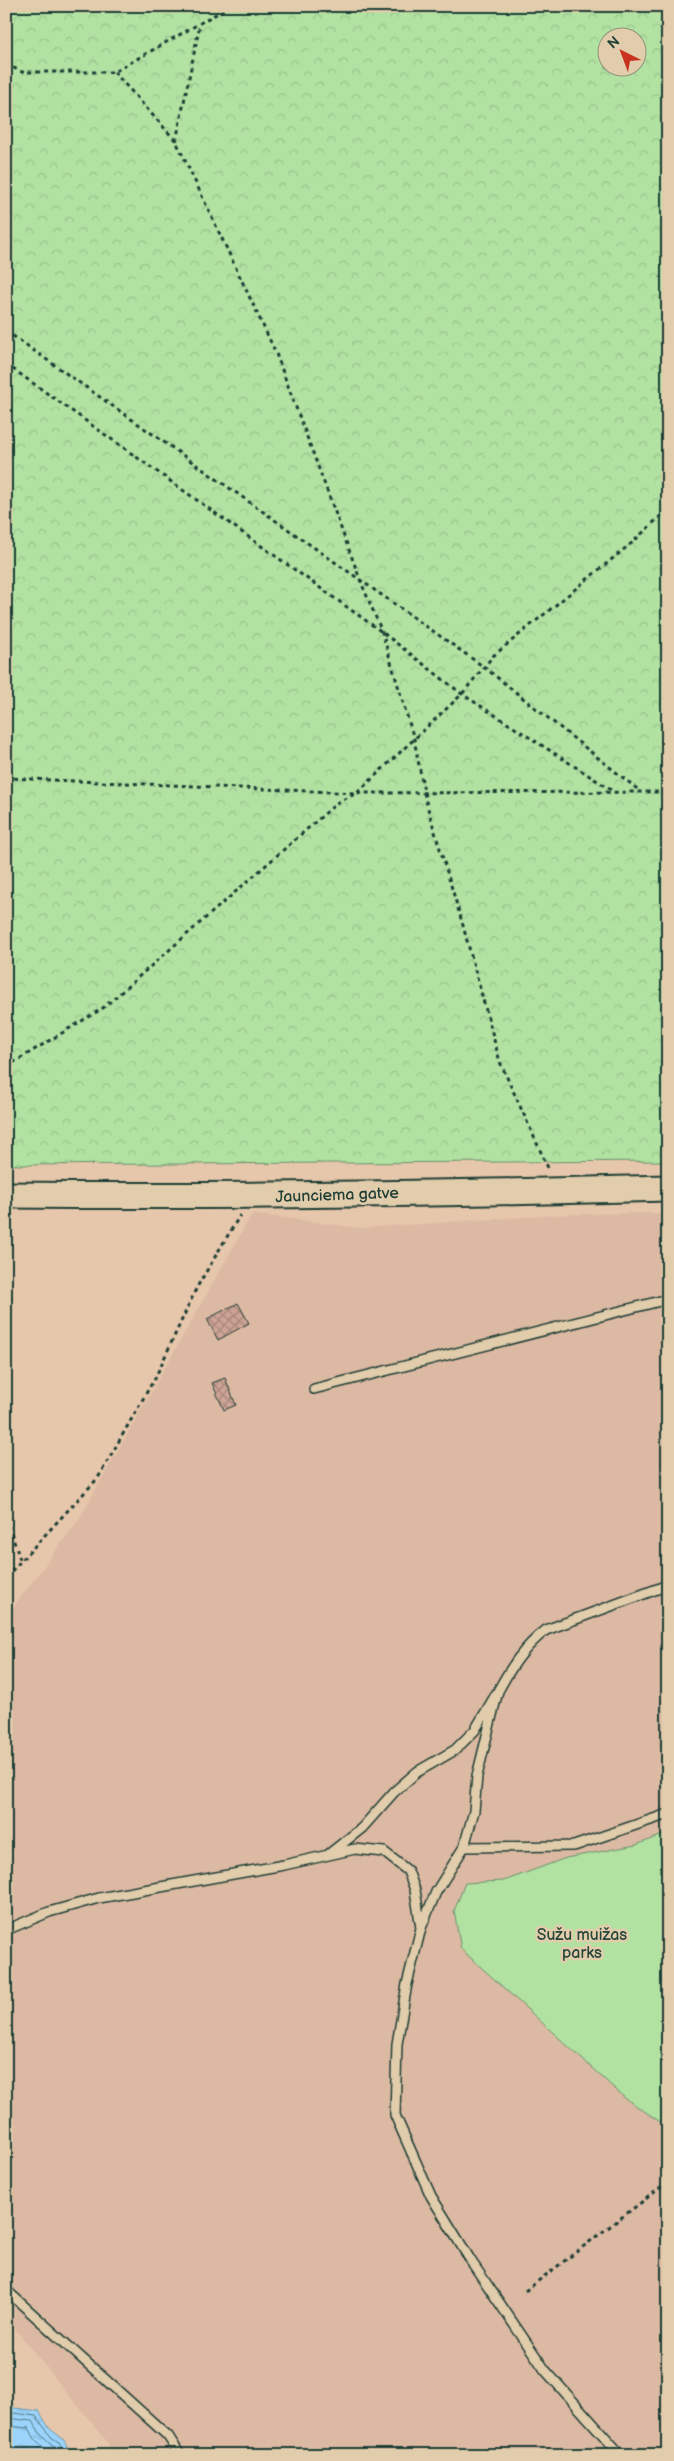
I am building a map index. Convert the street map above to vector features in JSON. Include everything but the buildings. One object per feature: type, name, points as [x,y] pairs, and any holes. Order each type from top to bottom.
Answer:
[{"type":"main road","name":"Jaunciema gatve","points":[[6,1195],[251,1197],[341,1192],[668,1188]]},
{"type":"lane","points":[[314,1389],[668,1299]]},
{"type":"lane","points":[[329,1854],[362,1828],[394,1792],[417,1772],[455,1750],[475,1730],[513,1663],[529,1643],[546,1630],[668,1585]]},
{"type":"lane","points":[[498,1691],[477,1776],[474,1810],[464,1847],[436,1892],[421,1928],[406,1984],[397,2044],[395,2115],[431,2196],[471,2261],[545,2370],[621,2455]]},
{"type":"lane","points":[[464,1847],[574,1846],[668,1814]]},
{"type":"lane","points":[[6,1930],[49,1912],[99,1898],[284,1865],[355,1849],[384,1852],[408,1871],[415,1890],[421,1928]]},
{"type":"lane","points":[[6,2290],[168,2436],[180,2455]]},
{"type":"path","points":[[6,64],[22,72],[114,72],[230,6]]},
{"type":"path","points":[[176,141],[200,24]]},
{"type":"path","points":[[114,72],[176,141],[275,351],[361,582],[382,632],[414,739],[424,792],[500,1062],[547,1164],[555,1190]]},
{"type":"path","points":[[6,331],[484,667],[641,792]]},
{"type":"path","points":[[6,364],[382,632],[462,694],[613,791]]},
{"type":"path","points":[[6,1068],[103,1008],[338,802],[357,793],[462,694],[493,656],[633,542],[668,509]]},
{"type":"path","points":[[6,778],[357,793],[668,792]]},
{"type":"path","points":[[6,1577],[98,1478],[156,1376],[197,1287],[251,1197]]},
{"type":"path","points":[[6,1518],[21,1562]]},
{"type":"path","points":[[525,2290],[668,2182]]},
{"type":"shaded area","points":[[668,1213],[668,2455],[112,2455],[108,2443],[6,2318],[6,1617],[78,1521],[252,1214],[361,1228],[570,1214]]},
{"type":"green space","points":[[6,6],[668,6],[668,1161],[6,1165]]},
{"type":"green space","name":"Sužu muižas parks","points":[[668,1833],[668,2127],[626,2099],[461,1949],[454,1911],[465,1883],[504,1881],[566,1858],[636,1845]]},
{"type":"water","points":[[6,2407],[39,2411],[49,2428],[64,2440],[71,2455],[6,2455]]}]
